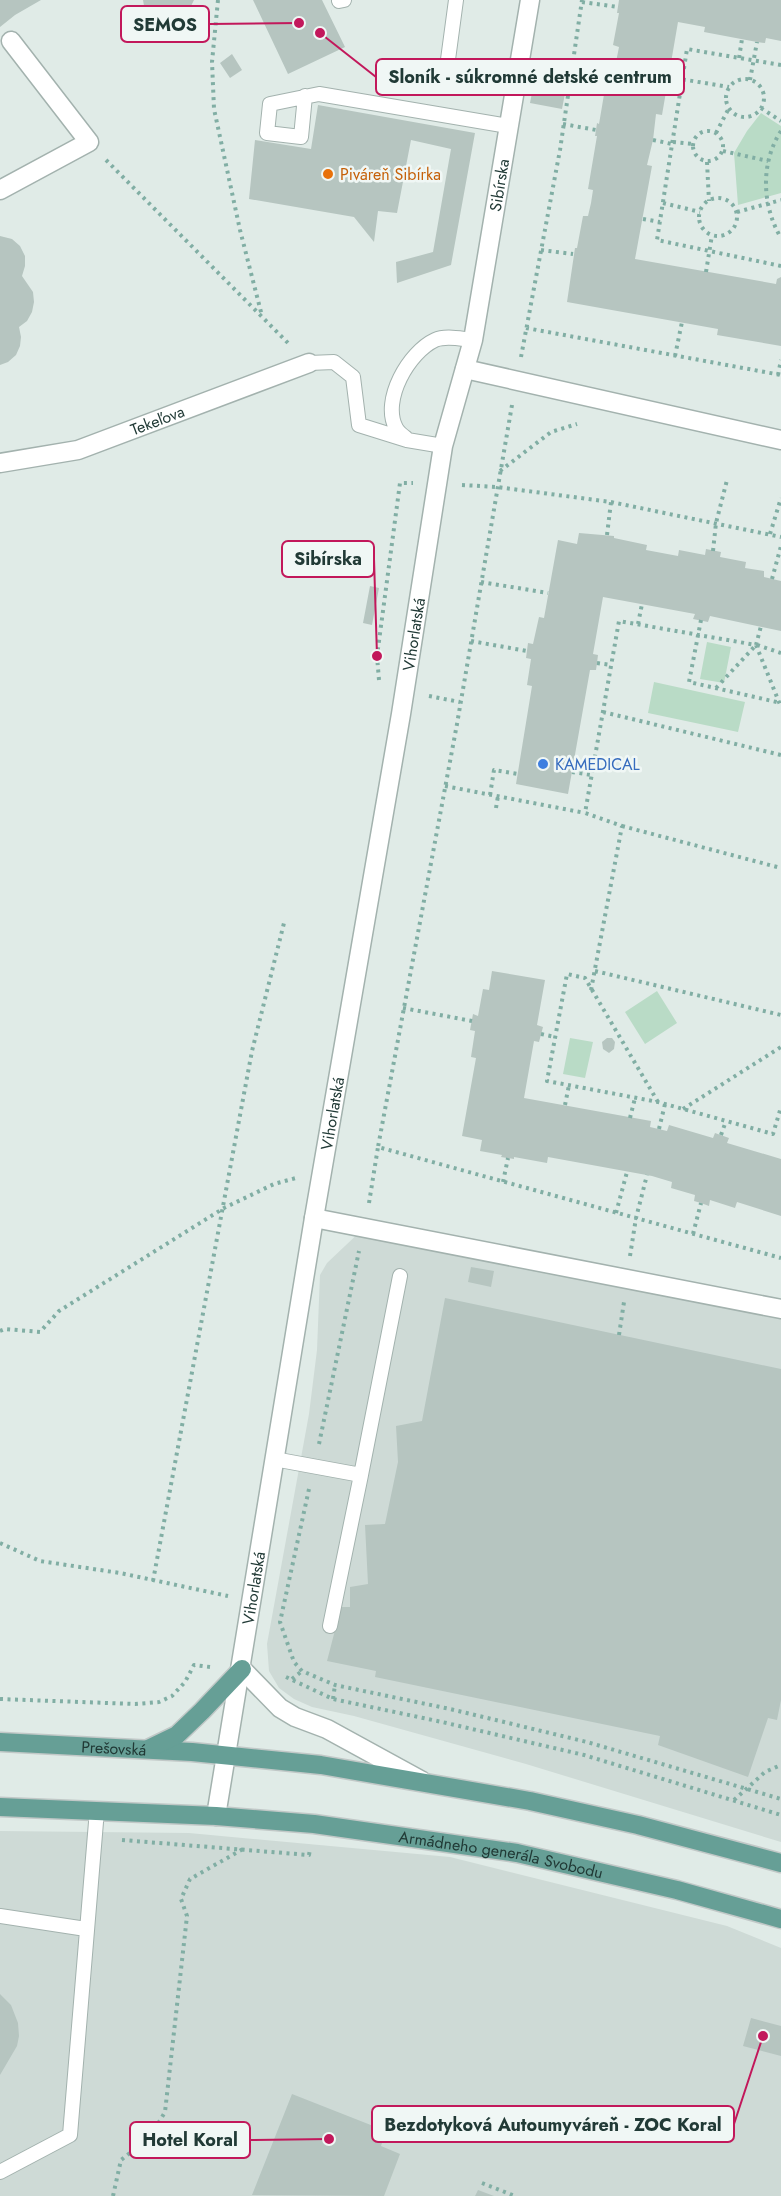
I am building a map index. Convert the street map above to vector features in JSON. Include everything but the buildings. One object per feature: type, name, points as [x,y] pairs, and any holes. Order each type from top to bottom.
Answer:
[{"type":"main road","points":[[146,1750],[177,1736],[242,1669]]},
{"type":"main road","name":"Prešovská","points":[[0,1742],[227,1756]]},
{"type":"main road","points":[[227,1756],[321,1765],[530,1801],[781,1863]]},
{"type":"main road","points":[[0,1807],[216,1816]]},
{"type":"main road","name":"Armádneho generála Svobodu","points":[[216,1816],[314,1824],[517,1853],[677,1890],[781,1919]]},
{"type":"street","name":"Sibírska","points":[[465,369],[472,340],[530,0]]},
{"type":"street","points":[[0,190],[89,142],[11,41]]},
{"type":"street","name":"Tekeľova","points":[[0,463],[78,450],[309,363]]},
{"type":"street","points":[[465,369],[781,440]]},
{"type":"street","name":"Vihorlatská","points":[[216,1816],[242,1669],[314,1218],[401,714],[443,446],[465,369]]},
{"type":"street","points":[[314,1218],[781,1309]]},
{"type":"street","points":[[242,1669],[280,1708],[295,1717],[327,1729],[422,1781]]},
{"type":"lane","points":[[339,1],[344,0]]},
{"type":"lane","points":[[447,67],[456,0]]},
{"type":"lane","points":[[305,96],[319,94],[508,126]]},
{"type":"lane","points":[[407,440],[395,426],[393,406],[394,394],[408,364],[420,350],[437,339],[450,337],[472,340]]},
{"type":"lane","points":[[309,363],[334,362],[353,377],[359,425],[407,440],[443,446]]},
{"type":"lane","points":[[330,1626],[400,1276]]},
{"type":"lane","points":[[274,1459],[361,1474]]},
{"type":"lane","points":[[0,2172],[70,2135],[97,1810]]},
{"type":"lane","points":[[0,1916],[86,1929]]},
{"type":"path","points":[[218,0],[212,62],[214,109],[240,230],[262,316]]},
{"type":"path","points":[[618,7],[582,1],[541,250],[499,471],[471,641],[403,1008],[374,1180],[280,1622],[294,1662],[302,1671],[335,1685],[450,1709],[586,1742],[781,1799]]},
{"type":"path","points":[[739,58],[742,39]]},
{"type":"path","points":[[750,80],[757,42]]},
{"type":"path","points":[[781,65],[687,50],[657,240],[781,266]]},
{"type":"path","points":[[668,77],[729,87]]},
{"type":"path","points":[[739,79],[750,80],[762,89],[761,108],[747,117],[736,115],[729,108],[725,99],[729,87],[739,79]]},
{"type":"path","points":[[716,134],[729,108]]},
{"type":"path","points":[[761,108],[781,121]]},
{"type":"path","points":[[563,124],[596,130]]},
{"type":"path","points":[[711,131],[716,134],[723,141],[723,151],[717,159],[702,161],[694,154],[694,139],[702,132],[711,131]]},
{"type":"path","points":[[781,131],[768,161],[765,185],[768,203],[781,238]]},
{"type":"path","points":[[653,140],[693,144]]},
{"type":"path","points":[[89,142],[309,363]]},
{"type":"path","points":[[723,151],[768,161]]},
{"type":"path","points":[[707,162],[709,201]]},
{"type":"path","points":[[714,198],[726,199],[737,212],[736,225],[733,230],[722,236],[712,235],[701,225],[700,212],[714,198]]},
{"type":"path","points":[[737,212],[781,200]]},
{"type":"path","points":[[663,203],[700,212]]},
{"type":"path","points":[[643,219],[660,222]]},
{"type":"path","points":[[705,272],[712,235]]},
{"type":"path","points":[[541,250],[573,254]]},
{"type":"path","points":[[675,356],[682,322]]},
{"type":"path","points":[[526,328],[780,375],[781,360]]},
{"type":"path","points":[[499,471],[550,432],[577,424]]},
{"type":"path","points":[[713,551],[716,523],[727,480]]},
{"type":"path","points":[[377,656],[400,483],[497,487],[611,502],[781,537]]},
{"type":"path","points":[[770,534],[781,498]]},
{"type":"path","points":[[607,535],[611,502]]},
{"type":"path","points":[[772,579],[781,546]]},
{"type":"path","points":[[481,582],[548,593]]},
{"type":"path","points":[[638,624],[642,604]]},
{"type":"path","points":[[701,620],[688,682],[780,705]]},
{"type":"path","points":[[585,813],[619,621],[756,645],[781,652]]},
{"type":"path","points":[[716,688],[756,645],[761,626]]},
{"type":"path","points":[[471,641],[527,651]]},
{"type":"path","points":[[756,645],[780,705]]},
{"type":"path","points":[[597,663],[612,665]]},
{"type":"path","points":[[603,712],[781,755]]},
{"type":"path","points":[[490,795],[494,770],[518,774]]},
{"type":"path","points":[[572,772],[592,775]]},
{"type":"path","points":[[445,786],[585,813],[622,826],[781,868]]},
{"type":"path","points":[[496,808],[498,796]]},
{"type":"path","points":[[591,990],[622,826]]},
{"type":"path","points":[[153,1581],[252,1051],[284,923]]},
{"type":"path","points":[[595,971],[781,1015]]},
{"type":"path","points":[[658,1102],[585,978],[567,974],[547,1081],[658,1102],[773,1134],[781,1107]]},
{"type":"path","points":[[403,1008],[472,1021]]},
{"type":"path","points":[[541,1034],[555,1037]]},
{"type":"path","points":[[683,1109],[781,1047]]},
{"type":"path","points":[[565,1106],[568,1085]]},
{"type":"path","points":[[630,1118],[634,1098]]},
{"type":"path","points":[[659,1129],[665,1104]]},
{"type":"path","points":[[721,1135],[726,1121]]},
{"type":"path","points":[[378,1147],[781,1258]]},
{"type":"path","points":[[503,1182],[508,1158]]},
{"type":"path","points":[[0,1331],[5,1329],[40,1332],[59,1311],[224,1208],[274,1184],[322,1172]]},
{"type":"path","points":[[616,1213],[627,1172]]},
{"type":"path","points":[[636,1218],[647,1175]]},
{"type":"path","points":[[693,1234],[701,1203]]},
{"type":"path","points":[[0,1542],[40,1561],[120,1573],[252,1601]]},
{"type":"path","points":[[0,1699],[135,1704],[159,1702],[172,1696],[185,1682],[194,1665],[242,1669]]},
{"type":"path","points":[[292,1679],[302,1671]]},
{"type":"path","points":[[284,1677],[333,1699],[584,1755],[781,1815]]},
{"type":"path","points":[[734,1800],[765,1772],[781,1765]]},
{"type":"path","points":[[94,1838],[309,1855],[314,1824]]},
{"type":"path","points":[[113,2196],[121,2160],[150,2138],[165,2112],[187,1916],[181,1899],[190,1879],[243,1849]]},
{"type":"path","points":[[482,2183],[515,2196]]},
{"type":"shaded area","points":[[364,1228],[781,1309],[781,1842],[526,1764],[354,1716],[312,1707],[294,1699],[279,1688],[269,1671],[267,1644],[309,1414],[317,1350],[320,1275],[327,1263]]},
{"type":"shaded area","points":[[0,1831],[189,1833],[450,1857],[727,1926],[781,1948],[781,2196],[0,2196]]},
{"type":"green space","points":[[761,113],[781,126],[781,193],[738,205],[734,153]]},
{"type":"green space","points":[[707,642],[731,647],[724,683],[700,679]]},
{"type":"green space","points":[[654,682],[745,702],[738,732],[648,713]]},
{"type":"green space","points":[[657,991],[677,1023],[645,1044],[625,1012]]},
{"type":"green space","points":[[570,1038],[593,1042],[585,1078],[563,1074]]},
{"type":"place","name":"SEMOS","points":[[299,23]]},
{"type":"place","name":"Sloník - súkromné detské centrum","points":[[320,33]]},
{"type":"place","name":"Piváreň Sibírka","points":[[328,174]]},
{"type":"place","name":"Sibírska","points":[[377,656]]},
{"type":"place","name":"KAMEDICAL","points":[[543,764]]},
{"type":"place","name":"Bezdotyková Autoumyváreň - ZOC Koral","points":[[763,2036]]},
{"type":"place","name":"Hotel Koral","points":[[329,2139]]}]
